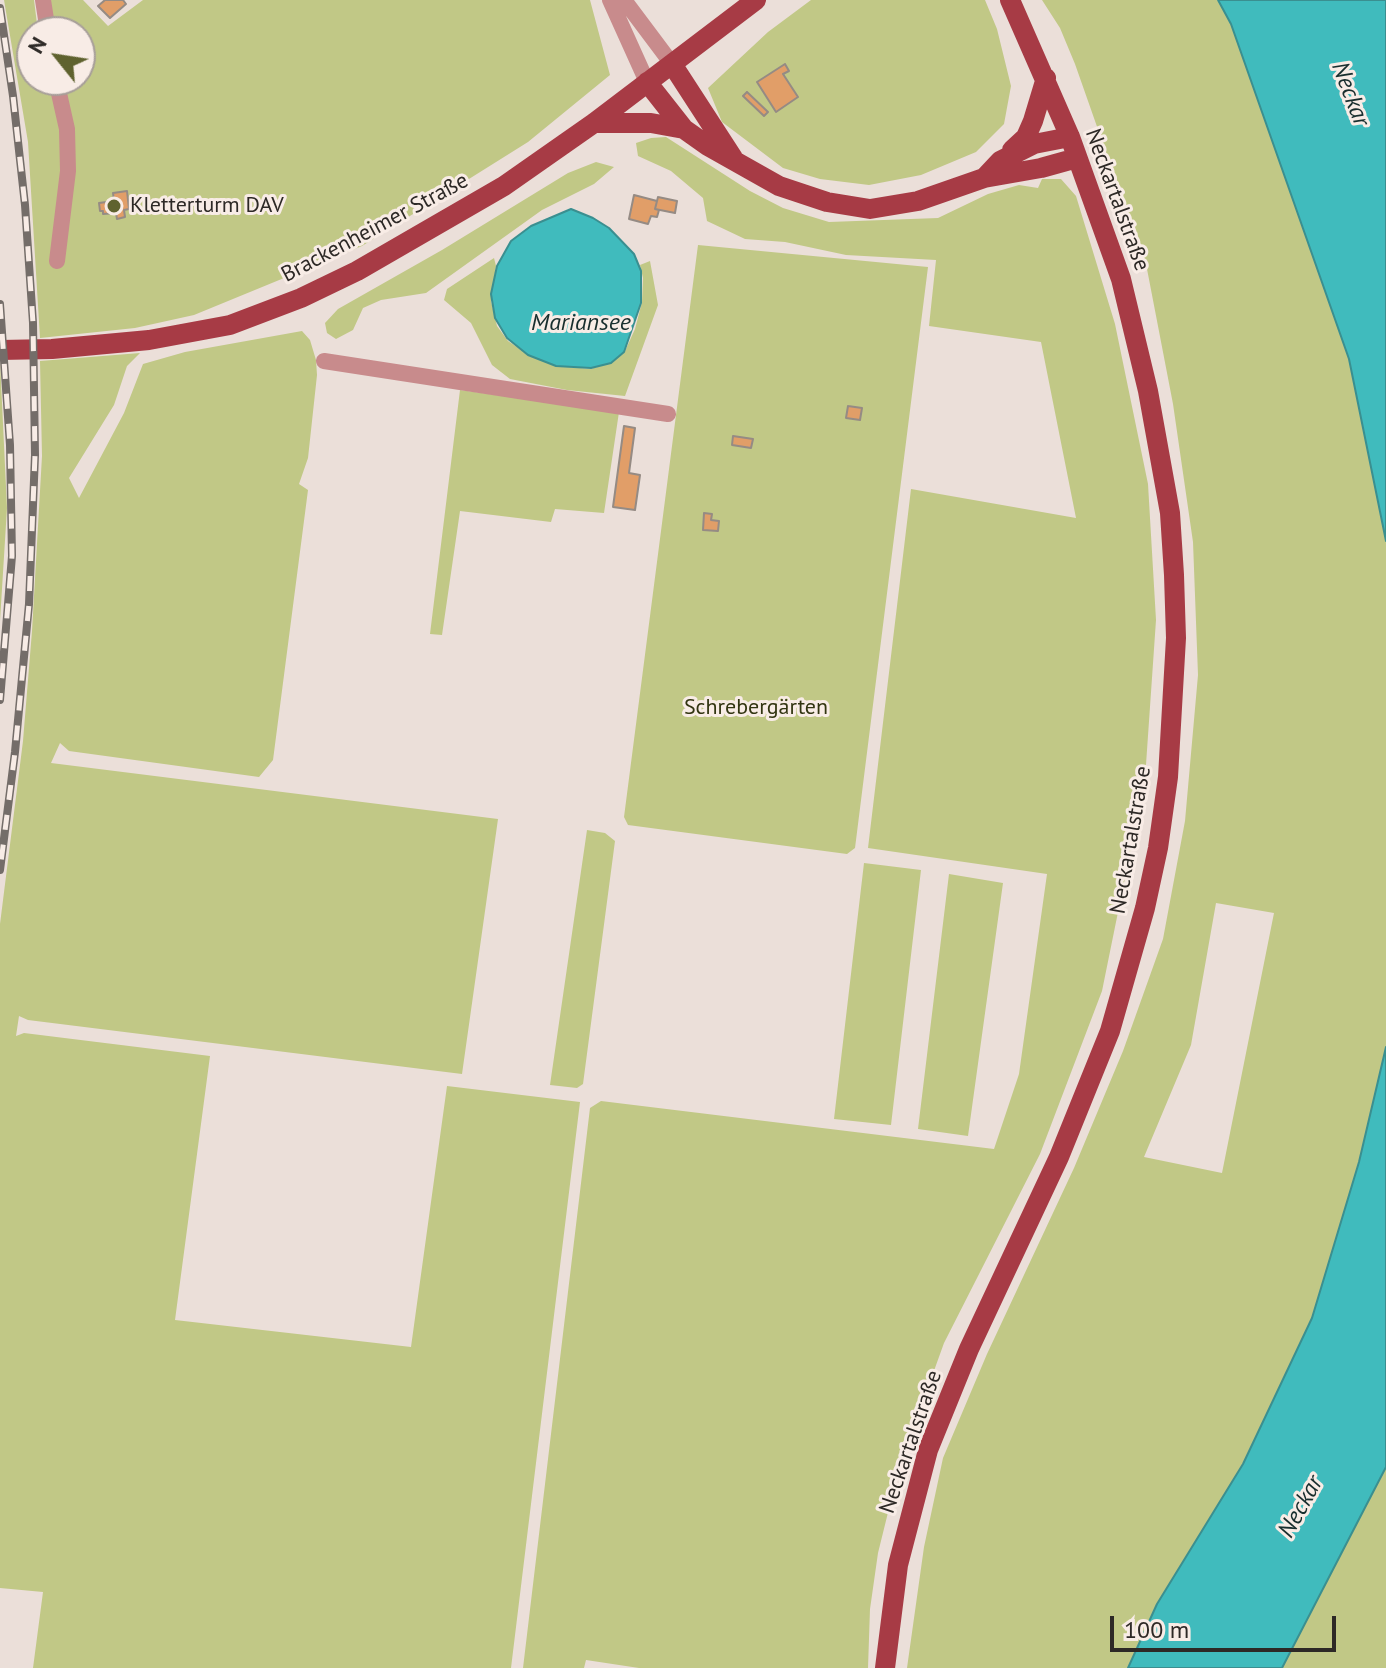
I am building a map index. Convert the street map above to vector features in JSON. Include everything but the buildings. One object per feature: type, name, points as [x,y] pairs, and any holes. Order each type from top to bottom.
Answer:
[{"type":"main road","name":"Brackenheimer Straße","points":[[0,350],[149,340],[230,325],[301,298],[357,271],[504,186],[594,123],[756,0]]},
{"type":"main road","name":"Neckartalstraße","points":[[885,1668],[898,1565],[928,1450],[969,1349],[1065,1144],[1110,1031],[1145,908],[1158,848],[1168,777],[1176,638],[1170,513],[1148,391],[1121,279],[1070,137],[1010,0]]},
{"type":"main road","points":[[672,64],[735,161]]},
{"type":"main road","points":[[984,178],[1026,137],[1046,78]]},
{"type":"main road","points":[[647,82],[684,129],[767,180],[804,196],[870,209],[918,201],[984,178],[1077,158]]},
{"type":"main road","points":[[594,123],[640,122],[684,129]]},
{"type":"main road","points":[[1000,161],[1034,144],[1070,137]]},
{"type":"street","points":[[610,0],[647,82]]},
{"type":"street","points":[[624,0],[672,64]]},
{"type":"street","points":[[57,261],[68,171],[67,129],[60,96]]},
{"type":"street","points":[[324,361],[668,414]]},
{"type":"green space","points":[[4,0],[34,0],[36,16],[16,16],[16,71]]},
{"type":"green space","points":[[45,0],[83,0],[108,26],[143,0],[590,0],[610,75],[528,142],[362,246],[194,315],[135,328],[40,338],[28,142],[20,96],[96,96],[96,16],[48,16]]},
{"type":"green space","points":[[811,0],[985,0],[997,29],[1011,86],[1004,124],[976,152],[921,175],[869,185],[820,179],[783,168],[722,122],[708,88],[768,32]]},
{"type":"green space","points":[[1042,0],[1218,0],[1231,24],[1349,359],[1386,541],[1386,1047],[1359,1162],[1312,1318],[1243,1464],[1157,1604],[1128,1668],[907,1668],[924,1547],[943,1458],[987,1354],[1074,1168],[1123,1051],[1163,939],[1185,821],[1198,675],[1193,542],[1173,404],[1147,269],[1060,28]],"holes":[[[1216,903],[1274,913],[1222,1173],[1144,1157],[1191,1045]]]},
{"type":"green space","points":[[666,137],[750,191],[783,208],[829,222],[938,218],[988,194],[1019,185],[1038,188],[1042,179],[1061,179],[1076,196],[1115,324],[1148,484],[1156,620],[1145,779],[1102,991],[1040,1154],[944,1343],[899,1468],[878,1553],[870,1609],[868,1668],[639,1668],[586,1660],[584,1668],[523,1668],[590,1108],[601,1101],[994,1149],[1019,1074],[1047,874],[868,848],[911,489],[1076,518],[1041,342],[929,326],[936,260],[846,255],[785,242],[745,239],[707,221],[703,198],[671,171],[638,156],[636,143]]},
{"type":"green space","points":[[596,162],[614,167],[594,184],[542,210],[426,293],[381,300],[363,308],[353,330],[336,339],[327,333],[325,323],[338,309],[568,173]]},
{"type":"green space","name":"Schrebergärten","points":[[698,245],[928,267],[855,848],[847,854],[628,825],[624,817]]},
{"type":"green space","points":[[494,258],[496,266],[491,301],[497,326],[508,341],[526,353],[559,366],[590,369],[611,363],[625,351],[642,302],[640,265],[650,261],[658,305],[625,396],[567,390],[510,379],[492,365],[471,323],[444,300],[447,289]]},
{"type":"green space","points":[[302,331],[310,340],[317,375],[308,458],[299,484],[308,490],[273,760],[259,777],[69,751],[60,743],[51,763],[498,819],[462,1074],[28,1020],[19,1016],[16,1036],[24,1033],[210,1056],[175,1320],[411,1347],[447,1086],[580,1102],[511,1668],[33,1668],[43,1592],[0,1588],[0,924],[23,741],[32,631],[42,456],[40,361],[140,353],[127,366],[114,405],[69,478],[79,498],[124,413],[143,364],[185,352]]},
{"type":"green space","points":[[0,361],[7,508],[0,621]]},
{"type":"green space","points":[[460,390],[619,412],[604,513],[555,509],[551,522],[460,511],[442,635],[430,634]]},
{"type":"green space","points":[[587,830],[605,833],[615,841],[583,1084],[577,1088],[550,1085]]},
{"type":"green space","points":[[864,863],[921,870],[891,1125],[834,1119]]},
{"type":"green space","points":[[949,874],[1003,883],[968,1136],[918,1129]]},
{"type":"green space","points":[[1386,1467],[1386,1668],[1282,1668],[1285,1660]]},
{"type":"water","name":"Neckar","points":[[1218,0],[1386,0],[1386,541],[1349,359],[1231,24]]},
{"type":"water","name":"Mariansee","points":[[571,209],[609,228],[634,254],[641,271],[641,303],[624,352],[611,363],[591,368],[556,366],[528,355],[507,338],[495,318],[491,294],[497,266],[511,241],[531,226]]},
{"type":"water","name":"Neckar","points":[[1386,1047],[1386,1467],[1282,1668],[1128,1668],[1157,1604],[1243,1464],[1312,1318],[1359,1162]]},
{"type":"railway","points":[[0,8],[25,205],[33,323],[35,455],[29,604],[0,870]]},
{"type":"railway","points":[[0,304],[10,445],[12,556],[0,700]]},
{"type":"place","name":"Kletterturm DAV","points":[[114,206]]}]
